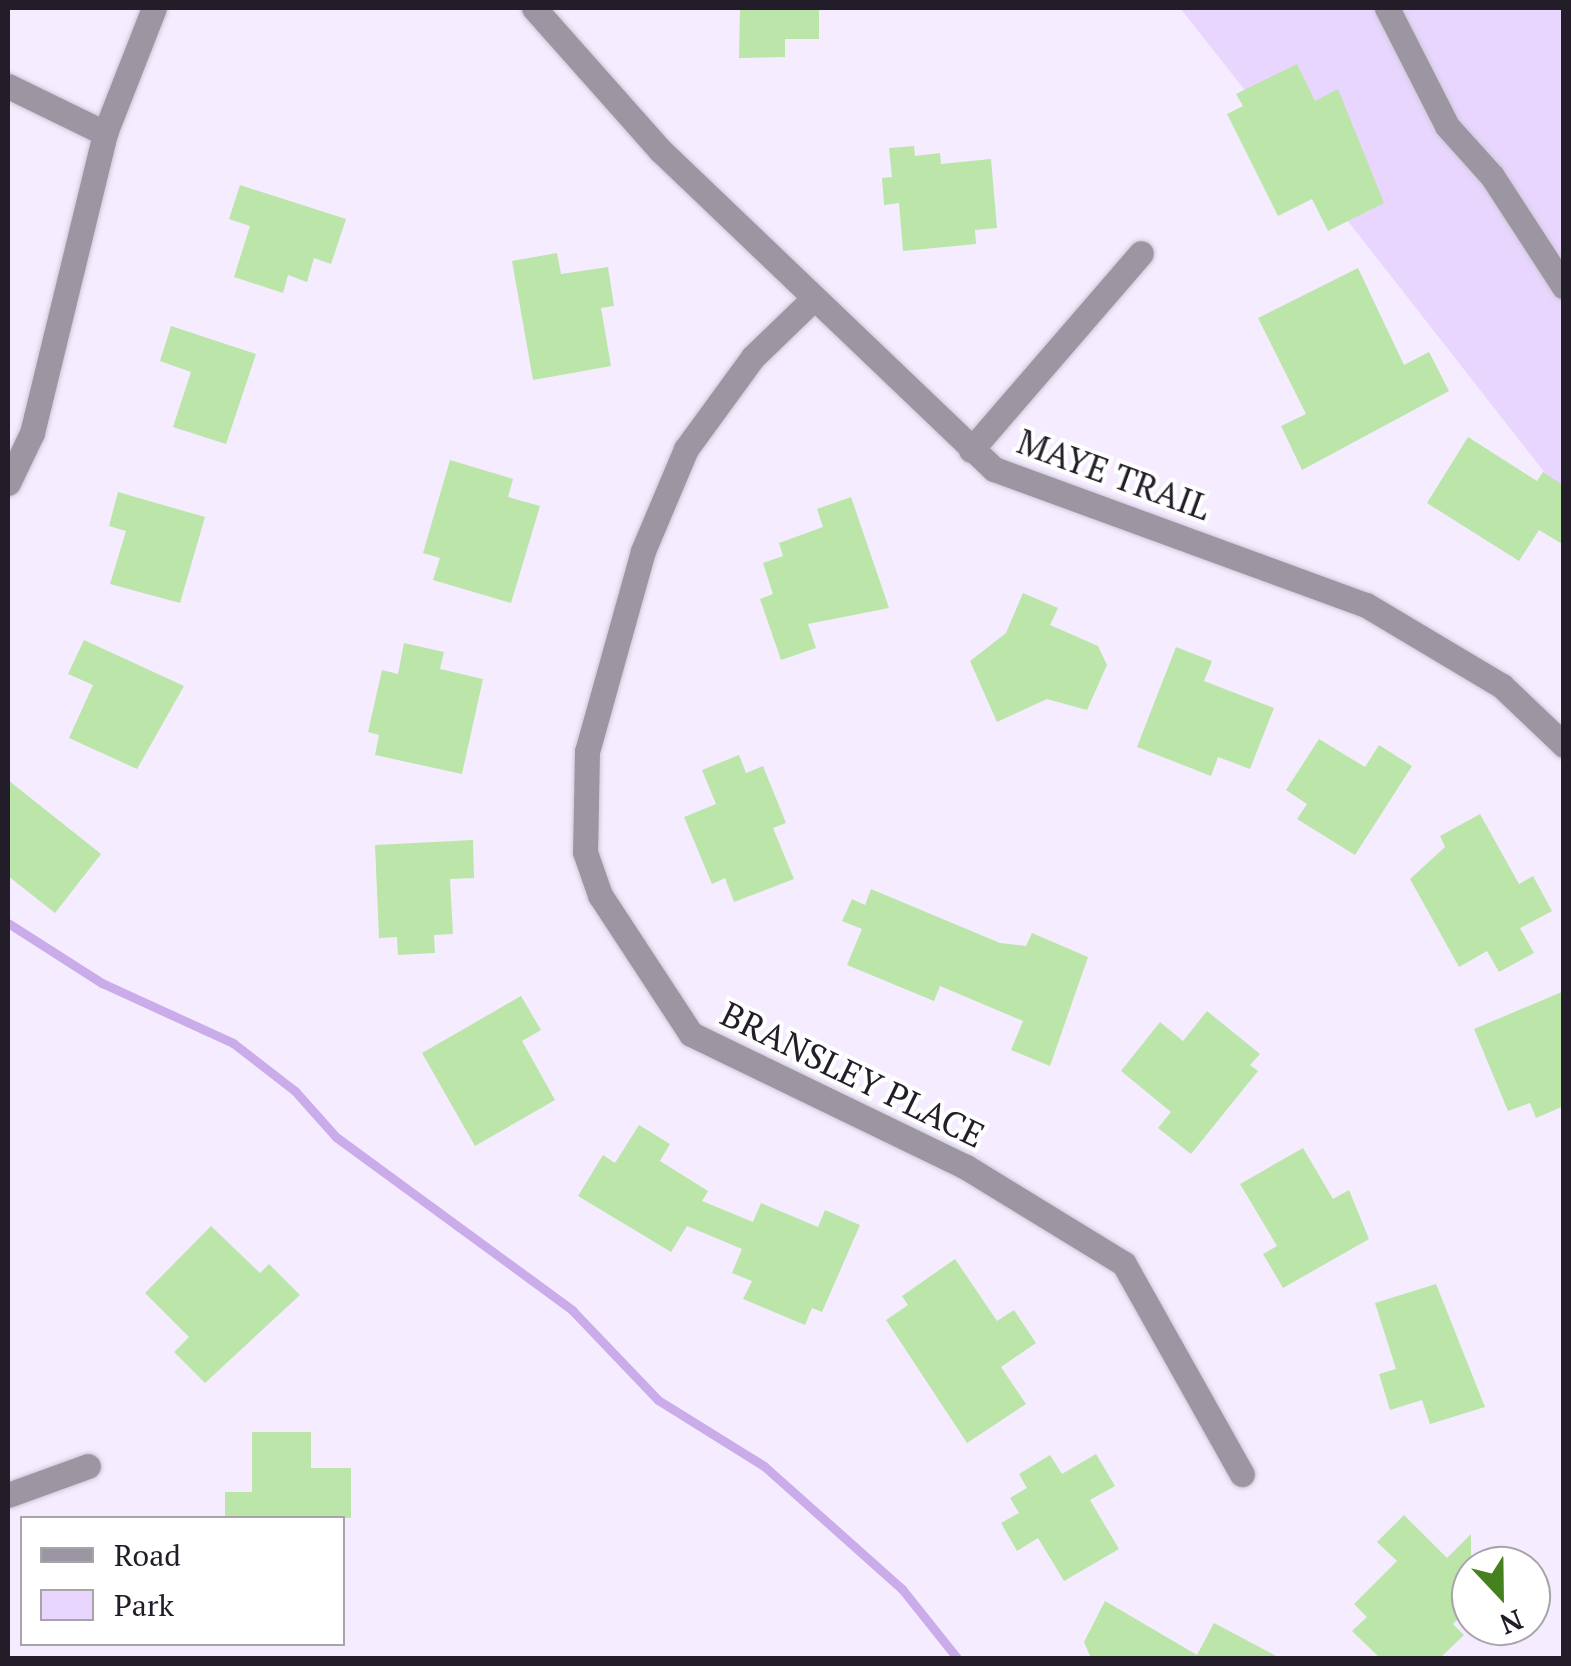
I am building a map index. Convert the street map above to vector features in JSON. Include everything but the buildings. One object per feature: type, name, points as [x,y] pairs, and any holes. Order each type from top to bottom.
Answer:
[{"type":"street","points":[[8,483],[32,433],[105,132],[154,8]]},
{"type":"street","name":"MAYE TRAIL","points":[[534,8],[811,301],[994,469],[1366,605],[1502,686],[1564,746]]},
{"type":"street","points":[[1387,8],[1447,126],[1492,176],[1564,287]]},
{"type":"street","points":[[8,86],[105,132]]},
{"type":"street","points":[[970,450],[1141,253]]},
{"type":"street","name":"BRANSLEY PLACE","points":[[811,301],[753,356],[686,449],[643,551],[587,751],[585,852],[600,895],[690,1034],[966,1167],[1124,1264],[1242,1474]]},
{"type":"street","points":[[8,1496],[88,1466]]},
{"type":"green space","points":[[1180,8],[1563,8],[1563,496],[1347,220]]},
{"type":"waterway","points":[[8,923],[102,983],[233,1043],[295,1091],[336,1137],[572,1310],[658,1400],[764,1466],[902,1589],[957,1658]]}]
